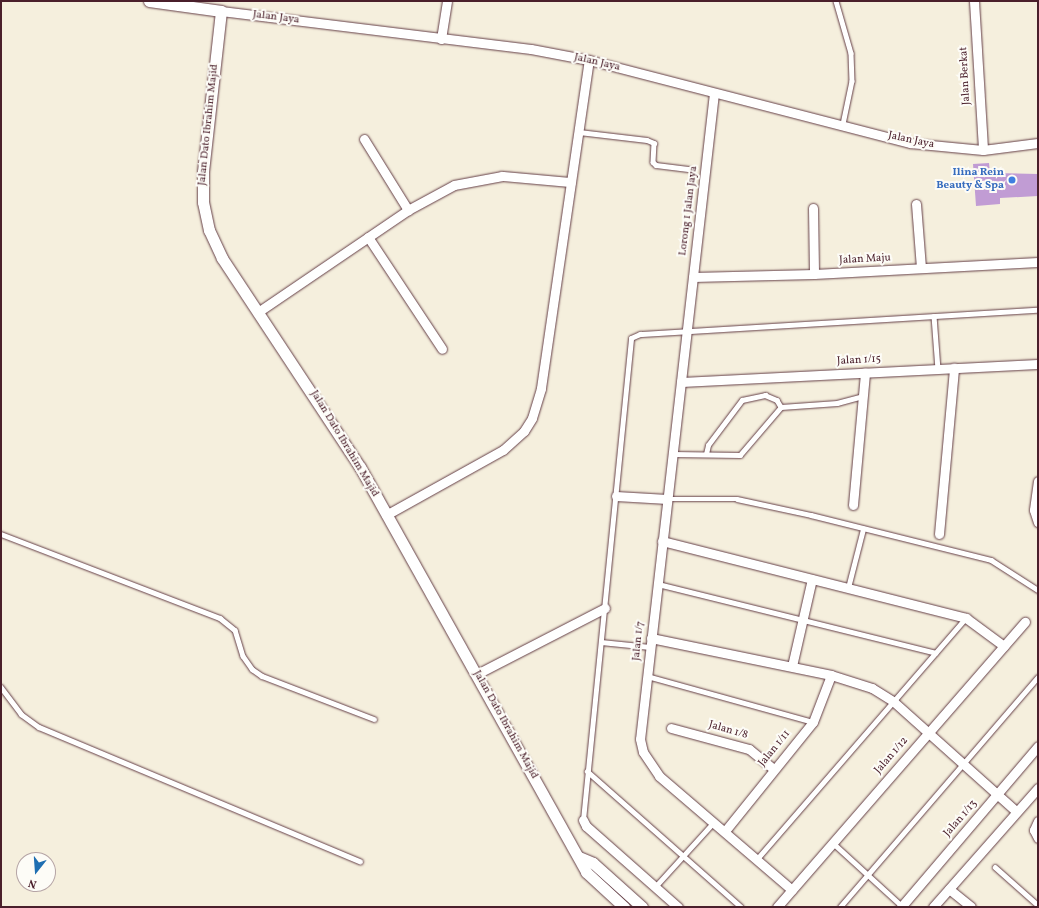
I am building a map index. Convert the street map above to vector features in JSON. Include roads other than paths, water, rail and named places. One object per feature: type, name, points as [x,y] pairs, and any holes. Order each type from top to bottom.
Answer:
[{"type":"street","name":"Jalan Jaya","points":[[157,1],[221,11],[589,60],[714,93],[843,124],[910,143],[983,150],[1038,143]]},
{"type":"street","points":[[441,40],[447,1]]},
{"type":"street","name":"Jalan Berkat","points":[[974,1],[983,150]]},
{"type":"street","name":"Jalan Dato Ibrahim Majid","points":[[221,11],[203,172],[203,202],[208,230],[219,253],[322,404],[477,674],[579,856],[586,872],[619,906]]},
{"type":"street","points":[[386,515],[503,450],[524,431],[532,418],[541,388],[589,60]]},
{"type":"street","name":"Lorong 1 Jalan Jaya","points":[[685,331],[693,277],[714,93]]},
{"type":"street","points":[[364,139],[408,210]]},
{"type":"street","points":[[258,312],[437,192],[469,180],[502,176],[572,182]]},
{"type":"street","points":[[916,204],[921,268]]},
{"type":"street","points":[[813,208],[814,274]]},
{"type":"street","points":[[368,237],[442,349]]},
{"type":"street","name":"Jalan Maju","points":[[693,277],[814,274],[1038,262]]},
{"type":"street","name":"Jalan 1/7","points":[[685,331],[681,382],[640,739],[644,752],[659,776],[792,890]]},
{"type":"street","name":"Jalan 1/15","points":[[681,382],[1038,364]]},
{"type":"street","points":[[939,534],[954,368]]},
{"type":"street","points":[[853,505],[865,373]]},
{"type":"street","points":[[1038,481],[1034,510],[1038,522]]},
{"type":"street","points":[[616,496],[667,499]]},
{"type":"street","points":[[662,541],[966,618],[1004,646]]},
{"type":"street","points":[[792,666],[812,579]]},
{"type":"street","points":[[477,674],[604,608]]},
{"type":"street","name":"Jalan 1/12","points":[[777,907],[1025,622]]},
{"type":"street","points":[[651,642],[792,666],[831,675],[872,688],[894,702],[1016,811]]},
{"type":"street","name":"Jalan 1/11","points":[[725,831],[813,722],[831,675]]},
{"type":"street","name":"Jalan 1/8","points":[[671,728],[749,749],[774,769]]},
{"type":"street","name":"Jalan 1/13","points":[[901,907],[998,795],[1038,746]]},
{"type":"street","points":[[933,907],[1016,811],[1038,788]]},
{"type":"street","points":[[583,820],[586,826],[678,907]]},
{"type":"street","points":[[1038,822],[1034,830],[1038,838]]},
{"type":"street","points":[[579,856],[593,863],[642,907]]},
{"type":"street","points":[[949,888],[971,907]]},
{"type":"lane","points":[[836,1],[851,53],[852,81],[843,124]]},
{"type":"lane","points":[[579,132],[647,140],[654,143],[653,162],[656,165],[690,170]]},
{"type":"lane","points":[[583,820],[631,338],[640,334],[1038,310]]},
{"type":"lane","points":[[934,316],[938,369]]},
{"type":"lane","points":[[706,454],[708,445],[742,400],[765,395],[777,400],[781,407]]},
{"type":"lane","points":[[672,454],[740,455],[745,451],[781,407],[837,403],[864,396]]},
{"type":"lane","points":[[667,499],[737,499],[991,560],[1038,590]]},
{"type":"lane","points":[[848,588],[863,529]]},
{"type":"lane","points":[[1,534],[220,618],[235,630],[243,656],[252,669],[262,676],[374,719]]},
{"type":"lane","points":[[657,584],[804,619],[936,653]]},
{"type":"lane","points":[[757,859],[966,618]]},
{"type":"lane","points":[[601,642],[651,642]]},
{"type":"lane","points":[[647,676],[813,722]]},
{"type":"lane","points":[[840,907],[1038,678]]},
{"type":"lane","points":[[1,687],[21,714],[39,727],[360,861]]},
{"type":"lane","points":[[587,771],[741,907]]},
{"type":"lane","points":[[655,887],[714,822]]},
{"type":"lane","points":[[833,843],[901,907]]},
{"type":"lane","points":[[995,867],[1038,905]]},
{"type":"place","name":"Ilina Rein Beauty & Spa","points":[[1012,180]]}]
